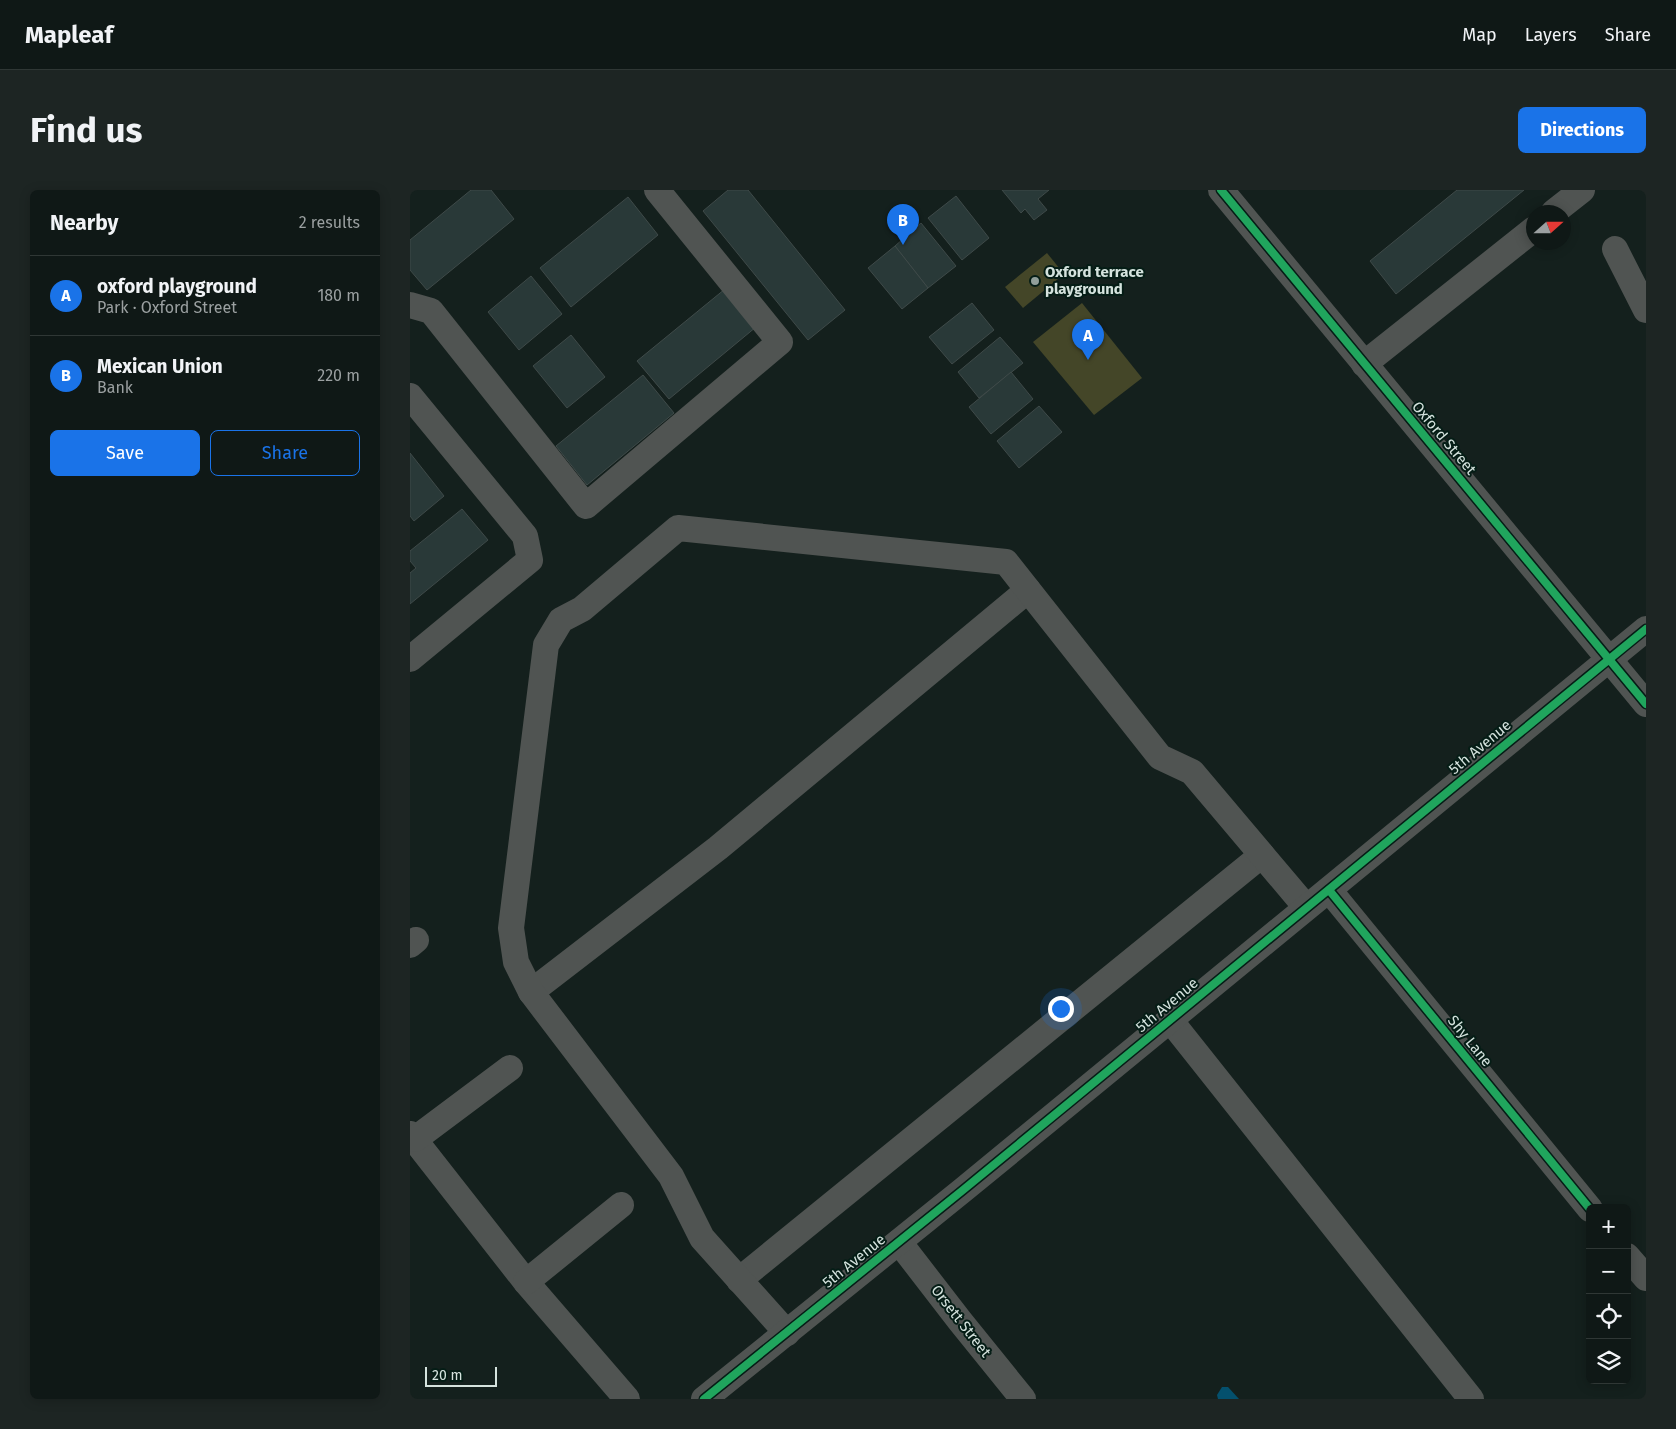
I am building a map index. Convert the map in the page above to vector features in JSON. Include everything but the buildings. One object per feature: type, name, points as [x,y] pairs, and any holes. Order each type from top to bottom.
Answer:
[{"type":"street","points":[[410,305],[432,312],[586,506],[780,342],[656,190]]},
{"type":"street","name":"Oxford Street","points":[[1221,190],[1646,704]]},
{"type":"street","points":[[1563,205],[1582,190]]},
{"type":"street","points":[[1364,364],[1526,235]]},
{"type":"street","points":[[1615,249],[1646,310]]},
{"type":"street","points":[[410,396],[525,536],[530,560],[410,659]]},
{"type":"street","points":[[787,1332],[702,1238],[671,1176],[531,992],[516,962],[511,928],[546,645],[561,620],[582,609],[678,528],[1006,562],[1160,757],[1192,772],[1306,907]]},
{"type":"street","points":[[531,992],[718,848],[1028,590]]},
{"type":"street","name":"5th Avenue","points":[[704,1399],[899,1242],[1646,629]]},
{"type":"street","points":[[739,1280],[1262,855]]},
{"type":"street","name":"Shy Lane","points":[[1329,890],[1586,1205]]},
{"type":"street","points":[[1170,1020],[1471,1399]]},
{"type":"street","points":[[510,1068],[412,1137],[526,1282],[627,1399]]},
{"type":"street","points":[[526,1282],[621,1205]]},
{"type":"street","name":"Orsett Street","points":[[899,1242],[1023,1399]]},
{"type":"street","points":[[1631,1261],[1646,1278]]},
{"type":"green space","name":"Oxford terrace playground","points":[[1047,253],[1064,274],[1023,308],[1005,287]]},
{"type":"green space","points":[[1082,303],[1142,378],[1094,415],[1033,342]]},
{"type":"water","points":[[1222,1387],[1228,1387],[1239,1399],[1218,1399],[1217,1395]]},
{"type":"cycle path","points":[[1221,190],[1646,704]]},
{"type":"cycle path","points":[[704,1399],[963,1190],[1646,629]]},
{"type":"cycle path","points":[[1329,890],[1586,1204]]},
{"type":"place","name":"Mexican Union","points":[[903,245]]},
{"type":"place","name":"Oxford terrace playground","points":[[1035,281]]},
{"type":"place","name":"oxford playground","points":[[1088,360]]}]
